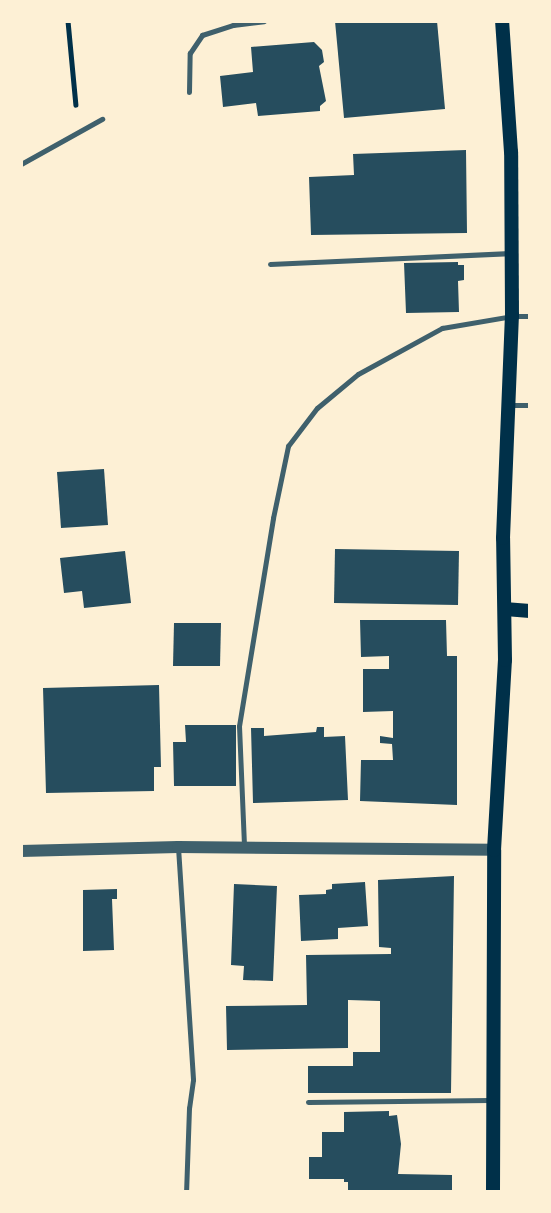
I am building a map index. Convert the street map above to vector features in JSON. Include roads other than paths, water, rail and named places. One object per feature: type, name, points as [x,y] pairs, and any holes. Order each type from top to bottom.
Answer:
[{"type":"main road","points":[[493,1192],[494,850],[506,609],[503,537],[512,316],[511,152],[502,21]]},
{"type":"main road","points":[[506,609],[530,611]]},
{"type":"street","points":[[21,850],[178,847],[494,850]]},
{"type":"lane","points":[[189,92],[190,53],[202,34],[264,21]]},
{"type":"lane","points":[[21,164],[102,119]]},
{"type":"lane","points":[[270,264],[512,253]]},
{"type":"lane","points":[[244,848],[239,726],[273,518],[288,446],[317,408],[358,374],[442,328],[512,316],[530,316]]},
{"type":"lane","points":[[507,405],[530,405]]},
{"type":"lane","points":[[178,847],[193,1080],[188,1108],[186,1192]]},
{"type":"lane","points":[[308,1102],[493,1100]]}]
